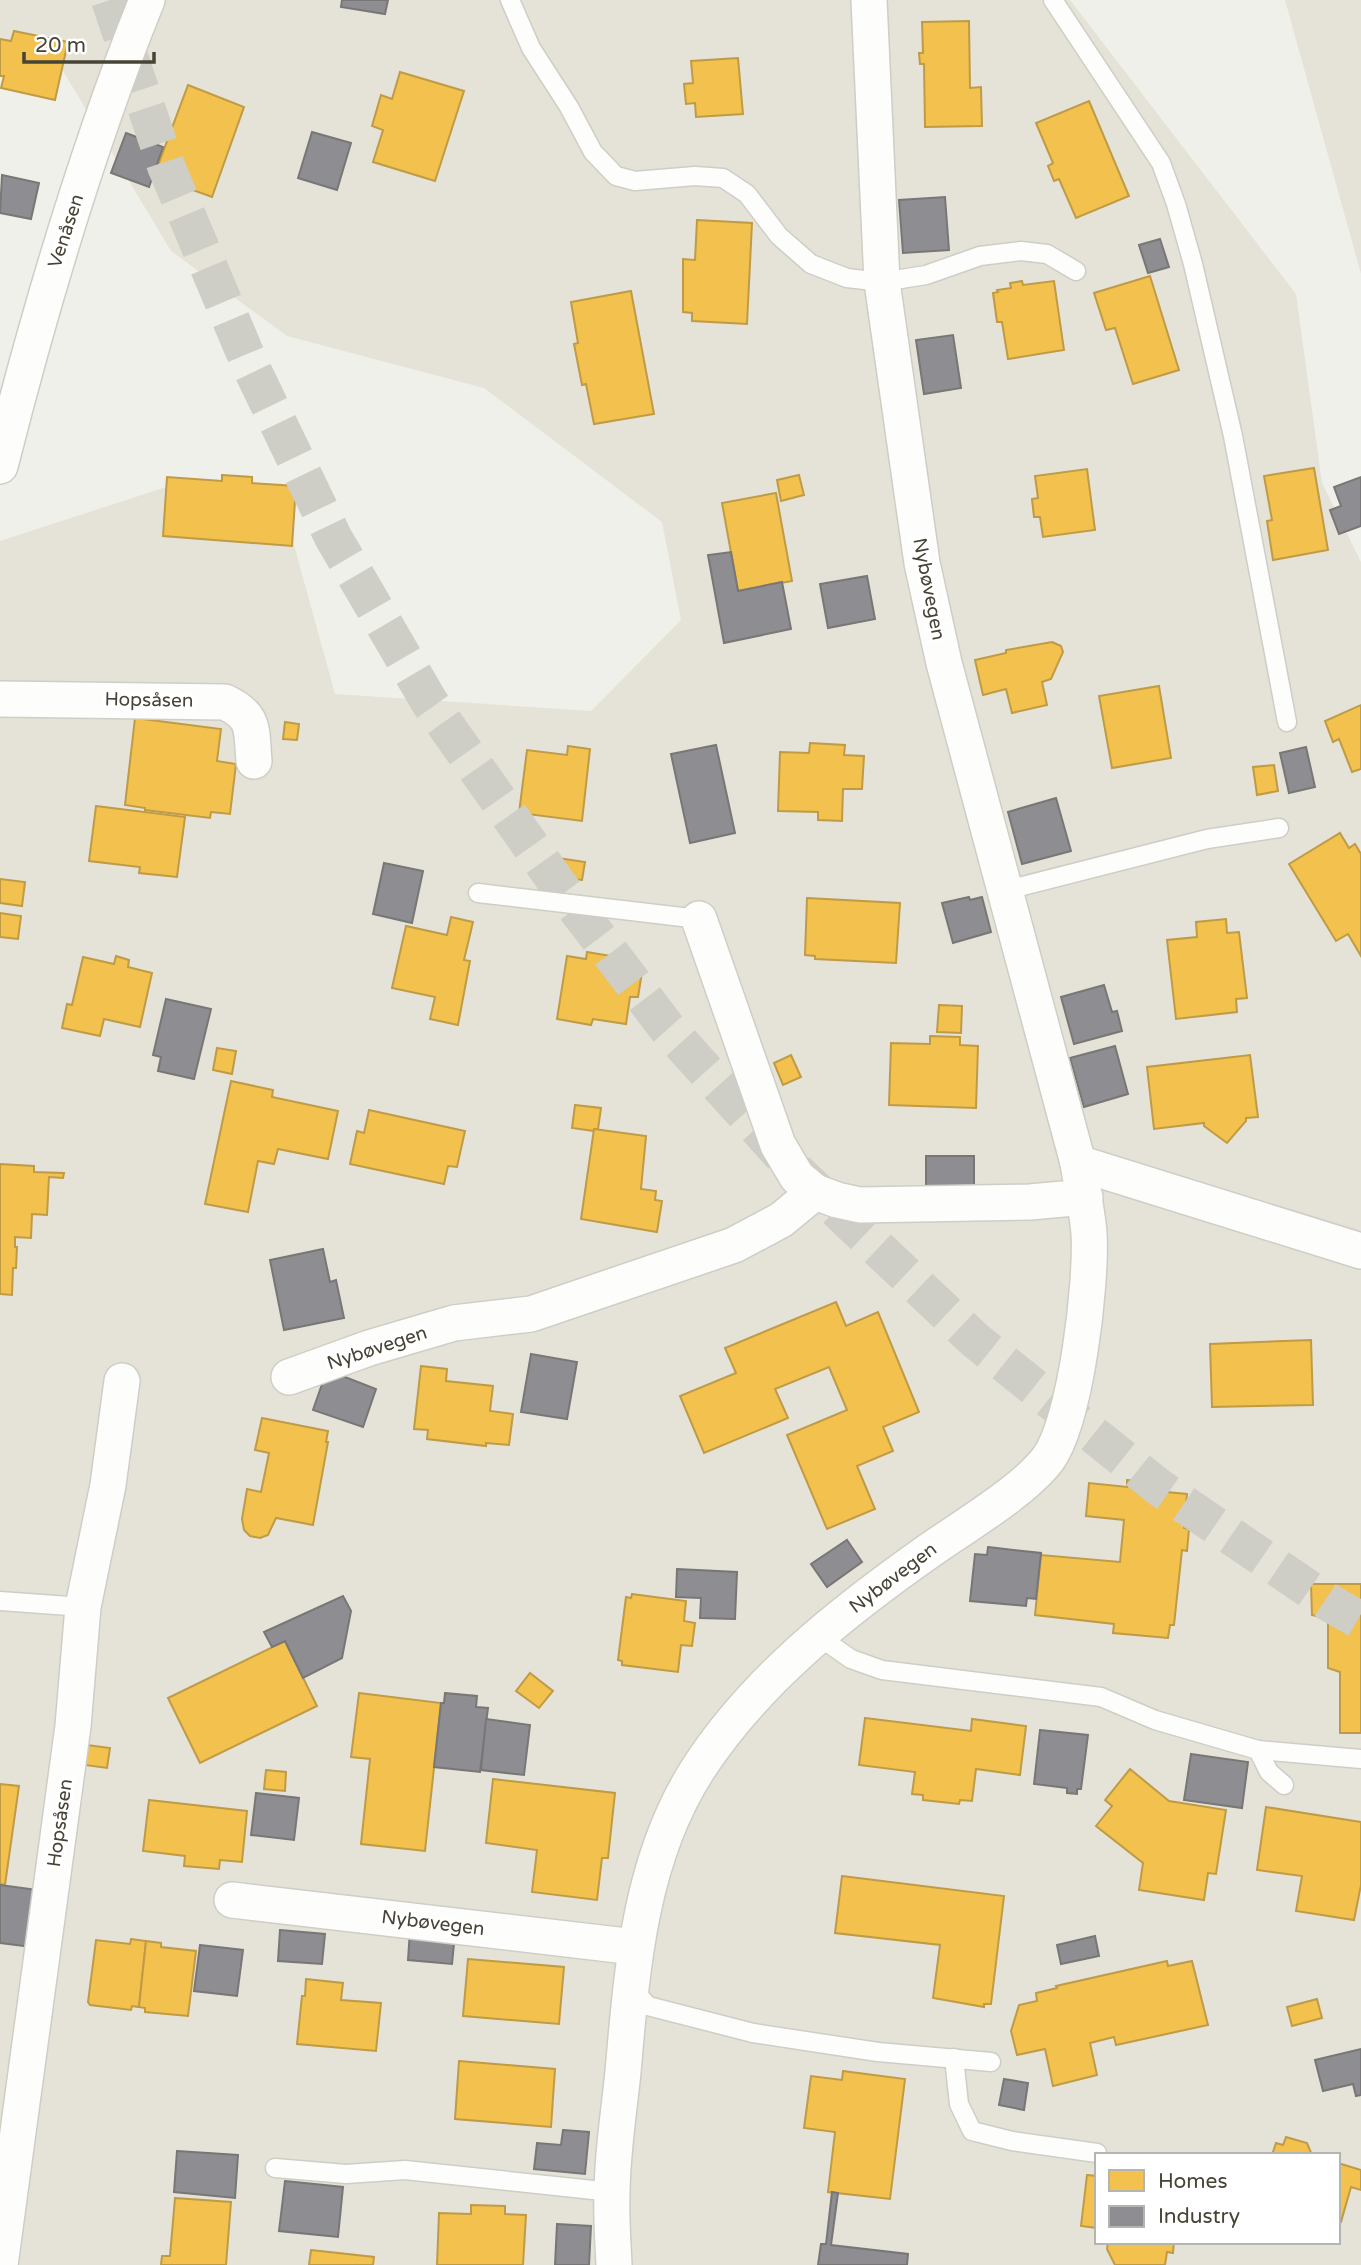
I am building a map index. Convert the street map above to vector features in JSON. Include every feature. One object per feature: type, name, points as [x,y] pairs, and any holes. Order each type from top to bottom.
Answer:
[{"type":"street","name":"Venåsen","points":[[0,466],[34,332],[111,88],[147,0]]},
{"type":"street","name":"Nybøvegen","points":[[614,2265],[612,2192],[635,1947],[648,1886],[670,1821],[697,1770],[745,1706],[818,1636],[888,1579],[1026,1482],[1048,1459],[1062,1433],[1072,1396],[1089,1272],[1089,1234],[1077,1163],[1058,1083],[1003,891],[944,663],[922,564],[881,282],[869,0]]},
{"type":"street","name":"Hopsåsen","points":[[0,699],[225,702],[242,710],[251,726],[254,761]]},
{"type":"street","points":[[699,919],[778,1145],[797,1177],[815,1192],[860,1205],[1030,1202],[1084,1197]]},
{"type":"street","points":[[1077,1163],[1361,1251]]},
{"type":"street","name":"Nybøvegen","points":[[289,1377],[369,1348],[454,1323],[531,1314],[734,1245],[781,1220],[815,1192]]},
{"type":"street","name":"Hopsåsen","points":[[0,2265],[73,1726],[83,1607],[108,1485],[122,1381]]},
{"type":"street","name":"Nybøvegen","points":[[232,1900],[635,1947]]},
{"type":"lane","points":[[510,0],[531,48],[569,107],[593,152],[616,176],[635,181],[695,176],[723,178],[747,194],[779,236],[811,264],[847,278],[881,282],[926,275],[980,256],[1021,251],[1047,254],[1076,271]]},
{"type":"lane","points":[[1053,0],[1161,163],[1175,204],[1193,264],[1233,436],[1287,722]]},
{"type":"lane","points":[[1003,891],[1207,839],[1279,828]]},
{"type":"lane","points":[[478,893],[699,919]]},
{"type":"lane","points":[[0,1601],[83,1607]]},
{"type":"lane","points":[[818,1636],[851,1659],[882,1670],[1101,1697],[1155,1720],[1258,1750],[1361,1759]]},
{"type":"lane","points":[[1258,1750],[1269,1772],[1284,1785]]},
{"type":"lane","points":[[631,1987],[648,2007],[753,2033],[878,2052],[991,2062]]},
{"type":"lane","points":[[954,2059],[959,2104],[972,2132],[1012,2141],[1097,2153]]},
{"type":"lane","points":[[275,2168],[346,2174],[405,2169],[612,2192]]},
{"type":"shaded area","points":[[0,0],[1070,0],[1296,294],[1322,483],[1361,562],[1361,2265],[0,2265],[0,541],[194,478],[288,523],[335,694],[591,711],[681,620],[662,522],[484,388],[287,336],[171,251],[54,56],[0,67]]},
{"type":"shaded area","points":[[1285,0],[1361,0],[1361,274]]},
{"type":"building: Homes","points":[[969,21],[970,88],[981,87],[982,126],[925,127],[924,64],[920,64],[919,53],[923,53],[922,22]]},
{"type":"building: Homes","points":[[14,31],[68,42],[55,100],[1,88],[4,76],[0,76],[0,39],[11,41]]},
{"type":"building: Homes","points":[[738,58],[743,114],[696,117],[695,103],[686,104],[684,84],[693,83],[691,61]]},
{"type":"building: Homes","points":[[400,72],[464,91],[435,181],[373,162],[383,130],[372,126],[381,95],[392,99]]},
{"type":"building: Homes","points":[[188,85],[244,107],[212,197],[154,176]]},
{"type":"building: Homes","points":[[1089,101],[1129,196],[1076,218],[1059,179],[1054,181],[1048,166],[1053,163],[1036,123]]},
{"type":"building: Homes","points":[[697,220],[752,223],[747,324],[692,321],[692,313],[683,312],[683,259],[695,260]]},
{"type":"building: Homes","points":[[1150,276],[1179,370],[1133,384],[1115,328],[1106,330],[1094,293]]},
{"type":"building: Homes","points":[[1022,281],[1023,285],[1054,281],[1064,350],[1008,359],[1002,322],[997,322],[993,293],[1011,288],[1010,283]]},
{"type":"building: Homes","points":[[631,291],[654,414],[594,424],[586,384],[582,385],[574,344],[578,343],[571,302]]},
{"type":"building: Homes","points":[[1314,468],[1328,550],[1273,560],[1267,521],[1272,520],[1264,476]]},
{"type":"building: Homes","points":[[1087,469],[1095,530],[1043,537],[1040,517],[1034,517],[1032,499],[1038,498],[1035,476]]},
{"type":"building: Homes","points":[[222,475],[252,477],[252,483],[296,486],[292,546],[163,536],[167,477],[222,481]]},
{"type":"building: Homes","points":[[799,475],[804,495],[781,501],[777,480]]},
{"type":"building: Homes","points":[[776,493],[792,581],[738,591],[722,503]]},
{"type":"building: Homes","points":[[1052,642],[1061,646],[1063,652],[1051,679],[1042,682],[1047,705],[1012,713],[1006,689],[983,695],[975,660],[1006,653],[1006,650]]},
{"type":"building: Homes","points":[[1159,686],[1171,758],[1112,768],[1099,696]]},
{"type":"building: Homes","points":[[1361,705],[1361,769],[1352,772],[1339,739],[1333,742],[1325,721]]},
{"type":"building: Homes","points":[[135,718],[221,729],[217,761],[236,764],[230,814],[211,812],[210,818],[125,805]]},
{"type":"building: Homes","points":[[285,722],[299,724],[297,740],[283,739]]},
{"type":"building: Homes","points":[[810,743],[845,745],[844,755],[864,756],[862,789],[843,789],[842,821],[818,820],[818,812],[778,811],[780,752],[809,753]]},
{"type":"building: Homes","points":[[568,746],[590,749],[582,821],[519,813],[527,750],[567,755]]},
{"type":"building: Homes","points":[[1274,765],[1278,791],[1257,795],[1253,767]]},
{"type":"building: Homes","points":[[96,806],[185,817],[177,877],[139,873],[140,867],[89,861]]},
{"type":"building: Homes","points":[[1340,833],[1349,848],[1355,844],[1361,854],[1361,956],[1348,934],[1336,941],[1289,864]]},
{"type":"building: Homes","points":[[558,858],[585,862],[582,880],[556,877]]},
{"type":"building: Homes","points":[[0,879],[25,882],[22,906],[0,903]]},
{"type":"building: Homes","points":[[807,898],[900,903],[896,963],[815,959],[815,956],[805,955]]},
{"type":"building: Homes","points":[[0,913],[21,916],[18,939],[0,937]]},
{"type":"building: Homes","points":[[451,917],[473,922],[464,960],[470,961],[458,1025],[430,1019],[435,997],[392,988],[406,926],[447,935]]},
{"type":"building: Homes","points":[[1226,919],[1227,933],[1239,932],[1247,998],[1236,999],[1237,1012],[1176,1019],[1167,940],[1197,937],[1196,922]]},
{"type":"building: Homes","points":[[587,952],[617,957],[616,964],[635,967],[634,971],[642,972],[638,997],[630,997],[626,1024],[593,1019],[591,1025],[557,1019],[567,956],[586,959]]},
{"type":"building: Homes","points":[[116,956],[129,960],[128,967],[152,973],[140,1027],[104,1019],[100,1036],[62,1028],[67,1004],[72,1005],[83,957],[114,964]]},
{"type":"building: Homes","points":[[939,1005],[962,1006],[961,1033],[937,1032]]},
{"type":"building: Homes","points":[[930,1036],[960,1037],[960,1045],[978,1046],[976,1108],[889,1105],[891,1043],[930,1044]]},
{"type":"building: Homes","points":[[217,1048],[236,1051],[232,1074],[213,1070]]},
{"type":"building: Homes","points":[[791,1055],[801,1077],[783,1085],[774,1063]]},
{"type":"building: Homes","points":[[1250,1055],[1258,1117],[1246,1118],[1227,1143],[1204,1126],[1204,1123],[1154,1129],[1147,1067]]},
{"type":"building: Homes","points":[[231,1081],[273,1090],[272,1097],[338,1111],[328,1159],[278,1149],[274,1164],[258,1161],[248,1212],[205,1204]]},
{"type":"building: Homes","points":[[575,1105],[601,1108],[598,1129],[594,1131],[572,1128]]},
{"type":"building: Homes","points":[[369,1110],[465,1131],[457,1167],[448,1166],[444,1184],[350,1164],[357,1131],[364,1133]]},
{"type":"building: Homes","points":[[594,1129],[646,1136],[641,1189],[656,1191],[655,1200],[662,1201],[657,1232],[581,1219]]},
{"type":"building: Homes","points":[[0,1164],[34,1166],[34,1172],[64,1173],[63,1178],[49,1177],[47,1215],[32,1214],[31,1238],[15,1237],[16,1268],[13,1268],[12,1295],[0,1294]]},
{"type":"building: Homes","points":[[836,1302],[846,1326],[878,1312],[919,1412],[883,1427],[893,1451],[857,1466],[875,1509],[827,1529],[787,1435],[847,1410],[829,1367],[775,1389],[788,1418],[704,1453],[680,1396],[736,1373],[725,1348]]},
{"type":"building: Homes","points":[[1311,1340],[1313,1405],[1212,1407],[1210,1344]]},
{"type":"building: Homes","points":[[421,1366],[447,1369],[446,1381],[493,1386],[490,1411],[513,1414],[509,1445],[486,1443],[486,1446],[427,1439],[428,1430],[414,1429]]},
{"type":"building: Homes","points":[[262,1418],[328,1431],[328,1442],[313,1525],[276,1518],[268,1535],[260,1538],[250,1536],[244,1530],[242,1519],[247,1489],[261,1492],[269,1453],[255,1450]]},
{"type":"building: Homes","points":[[1127,1480],[1157,1483],[1156,1491],[1187,1494],[1184,1528],[1189,1529],[1187,1551],[1182,1550],[1174,1625],[1170,1625],[1168,1638],[1113,1633],[1114,1624],[1035,1615],[1041,1555],[1120,1562],[1124,1520],[1086,1516],[1089,1483],[1127,1487]]},
{"type":"building: Homes","points":[[1311,1584],[1361,1584],[1361,1733],[1340,1733],[1340,1672],[1328,1668],[1328,1619],[1312,1615]]},
{"type":"building: Homes","points":[[632,1594],[686,1601],[684,1621],[695,1623],[692,1646],[681,1645],[678,1672],[622,1665],[622,1661],[618,1660],[626,1597],[631,1598]]},
{"type":"building: Homes","points":[[285,1641],[317,1706],[200,1763],[168,1698]]},
{"type":"building: Homes","points":[[530,1673],[553,1691],[539,1708],[516,1691]]},
{"type":"building: Homes","points":[[359,1693],[441,1703],[425,1851],[361,1844],[370,1759],[351,1757]]},
{"type":"building: Homes","points":[[865,1718],[971,1731],[972,1719],[1026,1726],[1020,1775],[976,1769],[972,1801],[960,1800],[959,1804],[923,1800],[923,1795],[912,1794],[915,1772],[859,1765]]},
{"type":"building: Homes","points":[[87,1745],[110,1748],[107,1768],[85,1765]]},
{"type":"building: Homes","points":[[1130,1769],[1169,1801],[1226,1810],[1216,1874],[1208,1873],[1204,1900],[1139,1890],[1143,1863],[1096,1826],[1112,1806],[1105,1800]]},
{"type":"building: Homes","points":[[266,1770],[286,1772],[285,1791],[264,1789]]},
{"type":"building: Homes","points":[[493,1779],[615,1793],[608,1858],[602,1858],[597,1900],[532,1892],[537,1850],[486,1843]]},
{"type":"building: Homes","points":[[0,1784],[19,1786],[5,1885],[0,1884]]},
{"type":"building: Homes","points":[[149,1800],[247,1811],[242,1862],[220,1860],[219,1869],[184,1866],[185,1856],[143,1851]]},
{"type":"building: Homes","points":[[1266,1807],[1361,1822],[1361,1885],[1354,1920],[1296,1911],[1302,1876],[1257,1870]]},
{"type":"building: Homes","points":[[842,1876],[1004,1896],[991,2004],[984,2004],[984,2007],[933,1998],[940,1945],[835,1933]]},
{"type":"building: Homes","points":[[131,1939],[146,1941],[139,2007],[132,2006],[131,2010],[90,2005],[88,2002],[96,1940],[130,1944]]},
{"type":"building: Homes","points":[[146,1941],[161,1943],[161,1947],[196,1951],[188,2016],[145,2012],[145,2008],[139,2007]]},
{"type":"building: Homes","points":[[468,1959],[564,1967],[559,2024],[463,2016]]},
{"type":"building: Homes","points":[[1167,1961],[1168,1966],[1192,1961],[1208,2025],[1116,2045],[1114,2037],[1090,2043],[1097,2075],[1053,2086],[1045,2049],[1017,2055],[1011,2031],[1019,2005],[1037,2001],[1036,1993]]},
{"type":"building: Homes","points":[[306,1979],[343,1983],[341,2000],[381,2003],[376,2051],[297,2044]]},
{"type":"building: Homes","points":[[1317,1999],[1322,2018],[1292,2026],[1287,2007]]},
{"type":"building: Homes","points":[[459,2061],[555,2069],[551,2127],[455,2119]]},
{"type":"building: Homes","points":[[843,2071],[905,2079],[890,2199],[828,2192],[835,2132],[804,2128],[811,2076],[842,2080]]},
{"type":"building: Homes","points":[[1286,2137],[1307,2143],[1311,2153],[1273,2153],[1276,2143],[1283,2145]]},
{"type":"building: Homes","points":[[1340,2164],[1361,2170],[1361,2190],[1351,2187],[1341,2222]]},
{"type":"building: Homes","points":[[1087,2175],[1095,2176],[1095,2228],[1081,2226]]},
{"type":"building: Homes","points":[[175,2198],[231,2202],[226,2265],[161,2265],[162,2256],[170,2256]]},
{"type":"building: Homes","points":[[471,2205],[505,2206],[505,2214],[526,2215],[523,2265],[437,2265],[439,2213],[471,2214]]},
{"type":"building: Homes","points":[[1108,2244],[1174,2244],[1173,2253],[1167,2252],[1165,2265],[1115,2265],[1107,2249]]},
{"type":"building: Homes","points":[[311,2250],[374,2257],[373,2265],[309,2265]]},
{"type":"building: Industry","points":[[342,0],[388,0],[385,14],[341,7]]},
{"type":"building: Industry","points":[[312,132],[351,143],[337,190],[298,178]]},
{"type":"building: Industry","points":[[126,133],[163,147],[149,187],[111,173]]},
{"type":"building: Industry","points":[[2,175],[39,183],[31,219],[0,213]]},
{"type":"building: Industry","points":[[945,197],[949,250],[903,253],[899,200]]},
{"type":"building: Industry","points":[[1160,239],[1169,267],[1148,273],[1139,245]]},
{"type":"building: Industry","points":[[953,335],[961,388],[924,394],[916,340]]},
{"type":"building: Industry","points":[[1361,477],[1361,526],[1339,534],[1330,510],[1341,506],[1334,487]]},
{"type":"building: Industry","points":[[731,552],[738,591],[782,582],[791,629],[724,643],[708,555]]},
{"type":"building: Industry","points":[[867,576],[875,619],[828,628],[820,584]]},
{"type":"building: Industry","points":[[716,745],[735,833],[690,843],[671,754]]},
{"type":"building: Industry","points":[[1306,747],[1315,787],[1289,793],[1280,753]]},
{"type":"building: Industry","points":[[1056,798],[1071,851],[1022,864],[1008,812]]},
{"type":"building: Industry","points":[[384,863],[423,871],[412,923],[373,914]]},
{"type":"building: Industry","points":[[969,897],[970,900],[982,897],[991,932],[953,943],[942,903]]},
{"type":"building: Industry","points":[[1104,985],[1112,1012],[1117,1011],[1122,1031],[1074,1044],[1061,997]]},
{"type":"building: Industry","points":[[166,999],[211,1009],[194,1079],[158,1071],[161,1057],[153,1055]]},
{"type":"building: Industry","points":[[1115,1046],[1128,1094],[1084,1107],[1070,1058]]},
{"type":"building: Industry","points":[[926,1156],[974,1156],[974,1188],[926,1189]]},
{"type":"building: Industry","points":[[323,1249],[330,1282],[336,1280],[344,1318],[284,1330],[270,1260]]},
{"type":"building: Industry","points":[[531,1354],[577,1362],[567,1419],[521,1412]]},
{"type":"building: Industry","points":[[327,1370],[376,1389],[363,1427],[313,1410]]},
{"type":"building: Industry","points":[[847,1540],[862,1562],[827,1587],[811,1564]]},
{"type":"building: Industry","points":[[988,1547],[1041,1553],[1036,1599],[1027,1598],[1026,1606],[970,1601],[975,1554],[987,1555]]},
{"type":"building: Industry","points":[[677,1569],[737,1572],[735,1619],[700,1618],[701,1598],[676,1597]]},
{"type":"building: Industry","points":[[343,1596],[351,1611],[342,1658],[303,1678],[285,1641],[272,1647],[264,1632]]},
{"type":"building: Industry","points":[[445,1693],[477,1696],[476,1707],[488,1708],[480,1772],[434,1767],[441,1703],[444,1703]]},
{"type":"building: Industry","points":[[486,1719],[530,1725],[524,1775],[481,1770]]},
{"type":"building: Industry","points":[[1040,1730],[1088,1735],[1081,1789],[1077,1789],[1077,1794],[1067,1793],[1067,1788],[1034,1784]]},
{"type":"building: Industry","points":[[1191,1754],[1248,1762],[1242,1808],[1184,1800]]},
{"type":"building: Industry","points":[[256,1793],[299,1798],[294,1840],[251,1835]]},
{"type":"building: Industry","points":[[0,1885],[38,1890],[31,1947],[0,1943]]},
{"type":"building: Industry","points":[[280,1930],[325,1934],[322,1964],[278,1961]]},
{"type":"building: Industry","points":[[410,1930],[455,1934],[452,1964],[408,1960]]},
{"type":"building: Industry","points":[[1095,1936],[1099,1956],[1061,1964],[1057,1945]]},
{"type":"building: Industry","points":[[200,1945],[243,1950],[237,1996],[194,1991]]},
{"type":"building: Industry","points":[[1361,2049],[1361,2095],[1356,2096],[1353,2084],[1323,2091],[1315,2060]]},
{"type":"building: Industry","points":[[1004,2079],[1028,2083],[1024,2110],[999,2105]]},
{"type":"building: Industry","points":[[563,2130],[589,2132],[585,2174],[534,2169],[537,2143],[561,2145]]},
{"type":"building: Industry","points":[[177,2151],[238,2155],[235,2198],[174,2192]]},
{"type":"building: Industry","points":[[285,2181],[343,2187],[338,2237],[279,2231]]},
{"type":"building: Industry","points":[[832,2192],[838,2193],[831,2245],[908,2254],[907,2265],[818,2265],[821,2244],[826,2244]]},
{"type":"building: Industry","points":[[557,2224],[591,2226],[589,2265],[555,2265]]},
{"type":"tunnel","points":[[110,0],[166,166],[250,365],[333,537],[430,703],[557,883],[667,1028],[799,1174],[975,1340],[1160,1488],[1328,1602],[1361,1621]]}]
